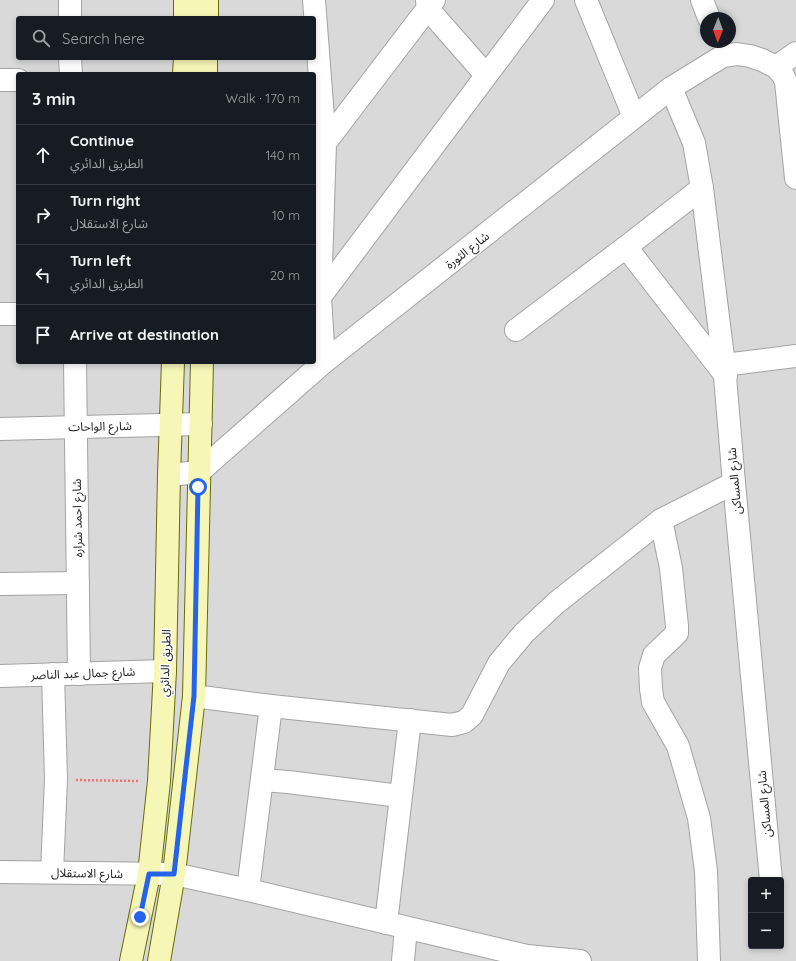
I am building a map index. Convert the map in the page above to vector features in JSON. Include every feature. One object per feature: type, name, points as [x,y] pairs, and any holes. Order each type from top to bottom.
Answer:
[{"type":"street","points":[[70,0],[70,16]]},
{"type":"street","points":[[185,0],[185,16]]},
{"type":"street","points":[[207,0],[207,16]]},
{"type":"street","points":[[314,0],[315,16]]},
{"type":"street","points":[[320,297],[542,0]]},
{"type":"street","points":[[586,0],[634,117]]},
{"type":"street","points":[[702,0],[707,12]]},
{"type":"street","points":[[325,143],[430,3],[486,75]]},
{"type":"street","points":[[316,26],[325,143],[320,297],[324,362]]},
{"type":"street","name":"شارع الثورة","points":[[199,472],[324,362],[720,49],[762,60],[786,78]]},
{"type":"street","points":[[796,53],[786,78],[796,170]]},
{"type":"street","points":[[70,60],[71,72]]},
{"type":"street","points":[[184,60],[184,72]]},
{"type":"street","points":[[206,60],[206,72]]},
{"type":"street","points":[[0,80],[16,80]]},
{"type":"street","name":"شارع المساكن","points":[[671,88],[694,143],[702,188],[725,370],[771,877]]},
{"type":"street","points":[[516,330],[702,188]]},
{"type":"street","points":[[626,247],[725,370],[796,356]]},
{"type":"street","points":[[0,314],[16,314]]},
{"type":"street","name":"شارع احمد شراره","points":[[75,364],[79,674]]},
{"type":"street","name":"الطريق الدائري","points":[[131,961],[149,874],[159,781],[165,671],[169,475],[174,364]]},
{"type":"street","points":[[159,961],[174,874],[194,696],[202,364]]},
{"type":"street","name":"شارع الواحات","points":[[0,429],[200,424]]},
{"type":"street","points":[[169,475],[199,472]]},
{"type":"street","points":[[194,696],[271,706],[410,720],[452,724],[464,722],[472,715],[499,662],[524,633],[556,603],[661,520],[734,483]]},
{"type":"street","points":[[661,520],[671,568],[678,626],[674,637],[654,655],[650,668],[651,689],[653,702],[678,746],[699,818],[706,871],[709,961]]},
{"type":"street","points":[[0,584],[78,583]]},
{"type":"street","name":"شارع جمال عبد الناصر","points":[[0,676],[165,671]]},
{"type":"street","points":[[52,872],[56,779],[53,674]]},
{"type":"street","points":[[248,890],[271,706]]},
{"type":"street","points":[[403,961],[396,925],[400,796],[410,720]]},
{"type":"street","points":[[262,780],[400,796]]},
{"type":"street","name":"شارع الاستقلال","points":[[0,872],[174,874],[396,925],[527,958],[580,961]]},
{"type":"path","points":[[56,779],[159,781]]},
{"type":"shaded area","points":[[0,0],[796,0],[796,961],[0,961]]},
{"type":"route","points":[[140,917],[149,874],[174,874],[194,696],[198,487]]}]
